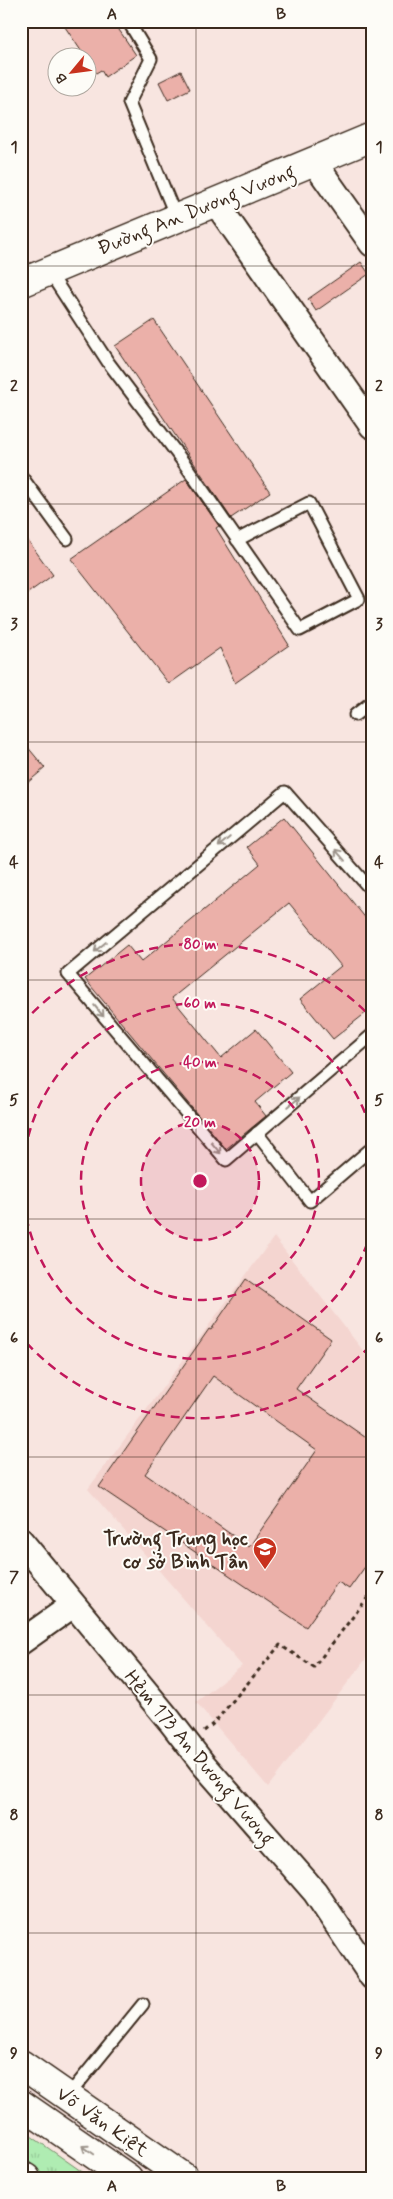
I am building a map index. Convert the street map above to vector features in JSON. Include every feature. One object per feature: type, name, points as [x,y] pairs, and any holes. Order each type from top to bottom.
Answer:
[{"type":"main road","name":"Đường An Dương Vương","points":[[29,276],[176,217],[216,203],[286,171],[314,162],[372,137]]},
{"type":"main road","name":"Võ Văn Kiệt","points":[[21,2064],[185,2178]]},
{"type":"main road","name":"Võ Văn Kiệt","points":[[21,2104],[128,2178]]},
{"type":"main road","points":[[21,2175],[26,2178]]},
{"type":"street","points":[[314,162],[372,244]]},
{"type":"street","points":[[216,203],[372,426]]},
{"type":"street","name":"Hẻm 173 An Dương Vương","points":[[21,1542],[188,1744],[315,1892],[372,1977]]},
{"type":"street","points":[[21,1642],[73,1605]]},
{"type":"lane","points":[[128,21],[152,59],[130,103],[176,217]]},
{"type":"lane","points":[[29,276],[108,362],[184,463],[237,540],[300,630],[359,599],[309,503],[237,540]]},
{"type":"lane","points":[[21,476],[67,539]]},
{"type":"lane","points":[[355,715],[372,702]]},
{"type":"lane","points":[[372,891],[285,792],[68,974],[226,1160],[372,1036]]},
{"type":"lane","points":[[256,1133],[310,1201],[372,1148]]},
{"type":"lane","points":[[68,2096],[143,2004]]},
{"type":"path","points":[[188,1744],[214,1723],[280,1645],[314,1667],[372,1592]]},
{"type":"shaded area","name":"Trường Trung học cơ sở Bình Tân","points":[[274,1237],[372,1362],[372,1651],[268,1787],[196,1702],[242,1666],[88,1489]]},
{"type":"green space","points":[[21,2129],[91,2178],[48,2178],[21,2159]]},
{"type":"building","points":[[61,21],[113,21],[136,55],[105,77],[101,70],[98,72],[98,48],[79,48]]},
{"type":"building","points":[[181,71],[190,89],[168,100],[159,82]]},
{"type":"building","points":[[361,262],[369,274],[316,311],[308,299]]},
{"type":"building","points":[[154,320],[270,492],[231,518],[115,346]]},
{"type":"building","points":[[186,479],[219,526],[216,528],[289,645],[235,683],[220,648],[169,684],[71,559]]},
{"type":"building","points":[[21,531],[53,575],[21,598]]},
{"type":"building","points":[[21,739],[45,768],[21,788]]},
{"type":"building","points":[[284,817],[372,926],[372,1008],[333,1039],[300,999],[341,966],[289,903],[172,998],[221,1058],[256,1029],[291,1072],[255,1102],[266,1116],[226,1149],[85,979],[127,945],[141,962],[260,864],[247,847]]},
{"type":"building","points":[[246,1279],[331,1339],[296,1389],[372,1442],[372,1557],[349,1589],[338,1582],[306,1627],[99,1487],[209,1329],[211,1330]],"holes":[[[213,1376],[317,1450],[249,1547],[145,1474]]]},
{"type":"place","name":"Trường Trung học cơ sở Bình Tân","points":[[265,1570]]}]
